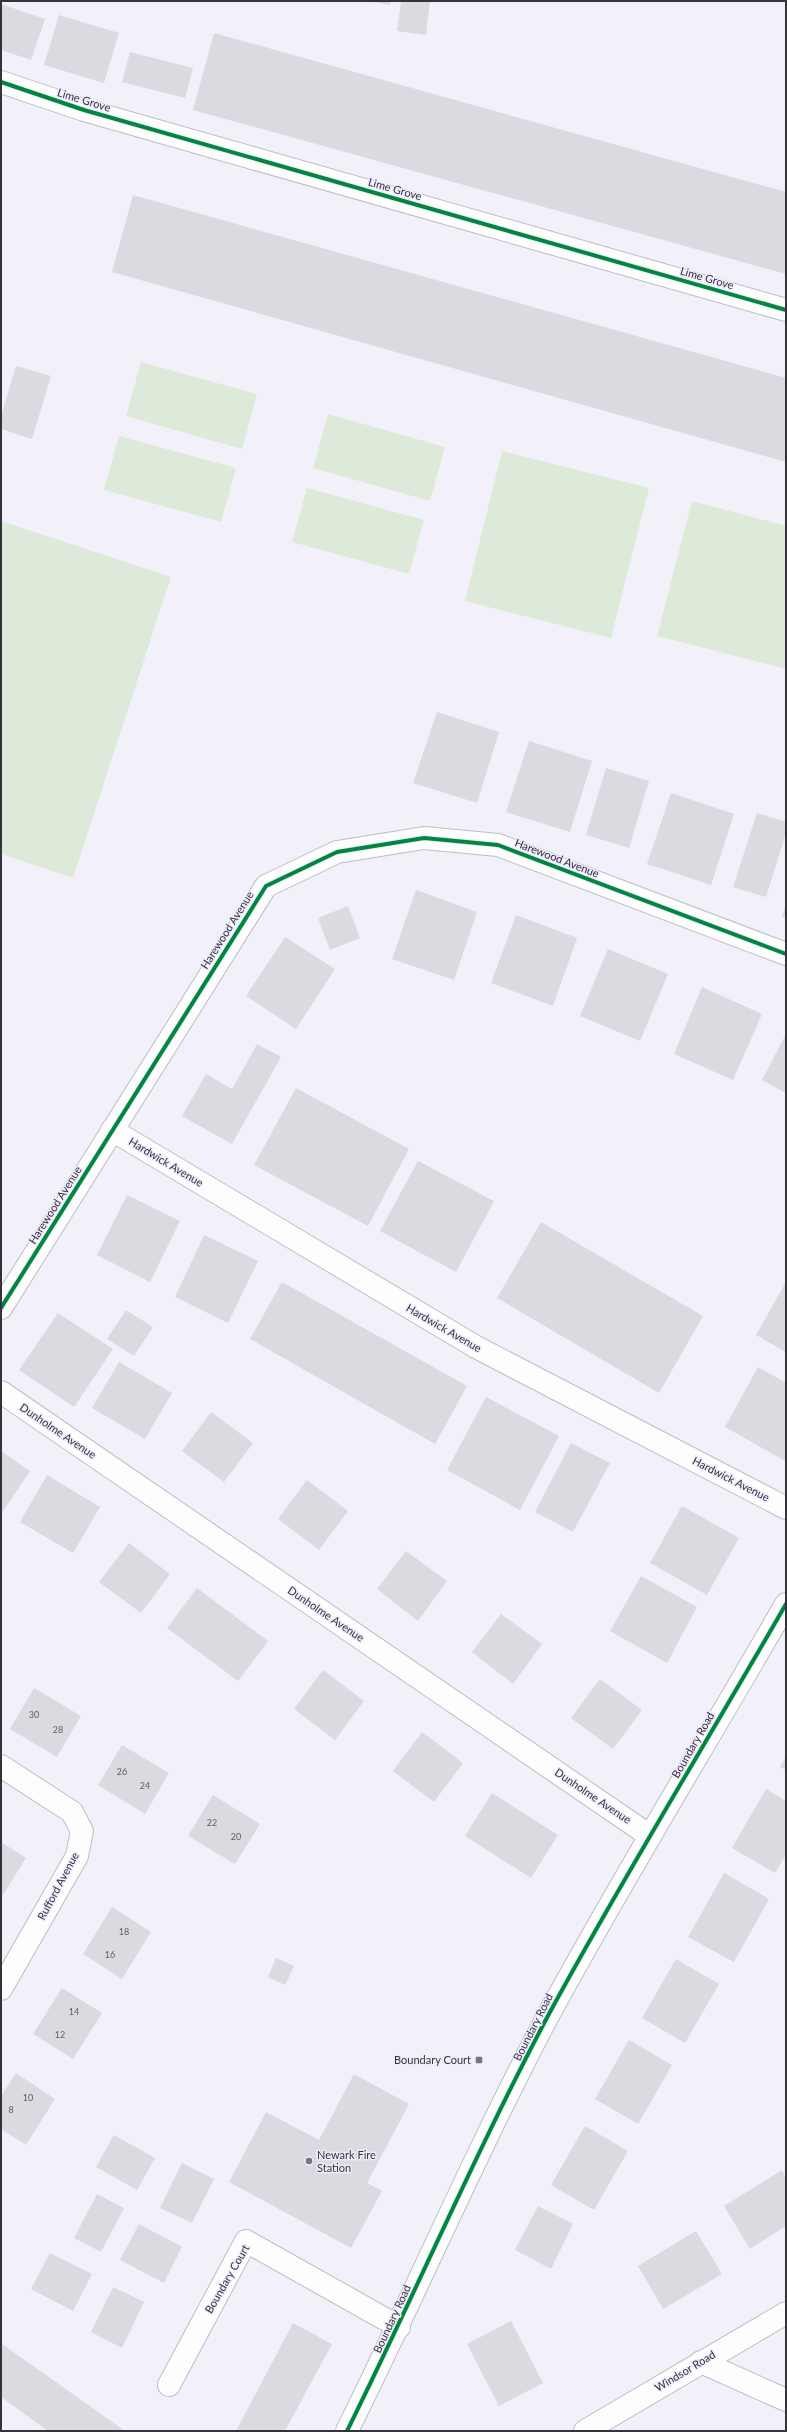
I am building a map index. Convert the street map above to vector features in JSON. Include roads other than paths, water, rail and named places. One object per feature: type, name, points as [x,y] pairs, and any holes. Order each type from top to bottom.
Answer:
[{"type":"street","name":"Lime Grove","points":[[1,82],[84,110],[786,310]]},
{"type":"street","name":"Harewood Avenue","points":[[1,1308],[266,886],[337,852],[424,838],[498,845],[786,954]]},
{"type":"street","name":"Hardwick Avenue","points":[[112,1130],[476,1347],[786,1508]]},
{"type":"street","name":"Dunholme Avenue","points":[[1,1392],[650,1836]]},
{"type":"street","name":"Boundary Road","points":[[346,2431],[399,2327],[468,2176],[547,2019],[650,1836],[786,1606]]},
{"type":"street","name":"Rufford Avenue","points":[[1,1766],[72,1812],[82,1831],[77,1856],[1,1989]]},
{"type":"street","name":"Boundary Court","points":[[168,2385],[246,2241],[399,2327]]},
{"type":"street","name":"Windsor Road","points":[[585,2431],[786,2313]]},
{"type":"street","points":[[701,2362],[786,2400]]},
{"type":"place","name":"Boundary Court","points":[[479,2060]]},
{"type":"place","name":"Newark Fire Station","points":[[309,2161]]}]
